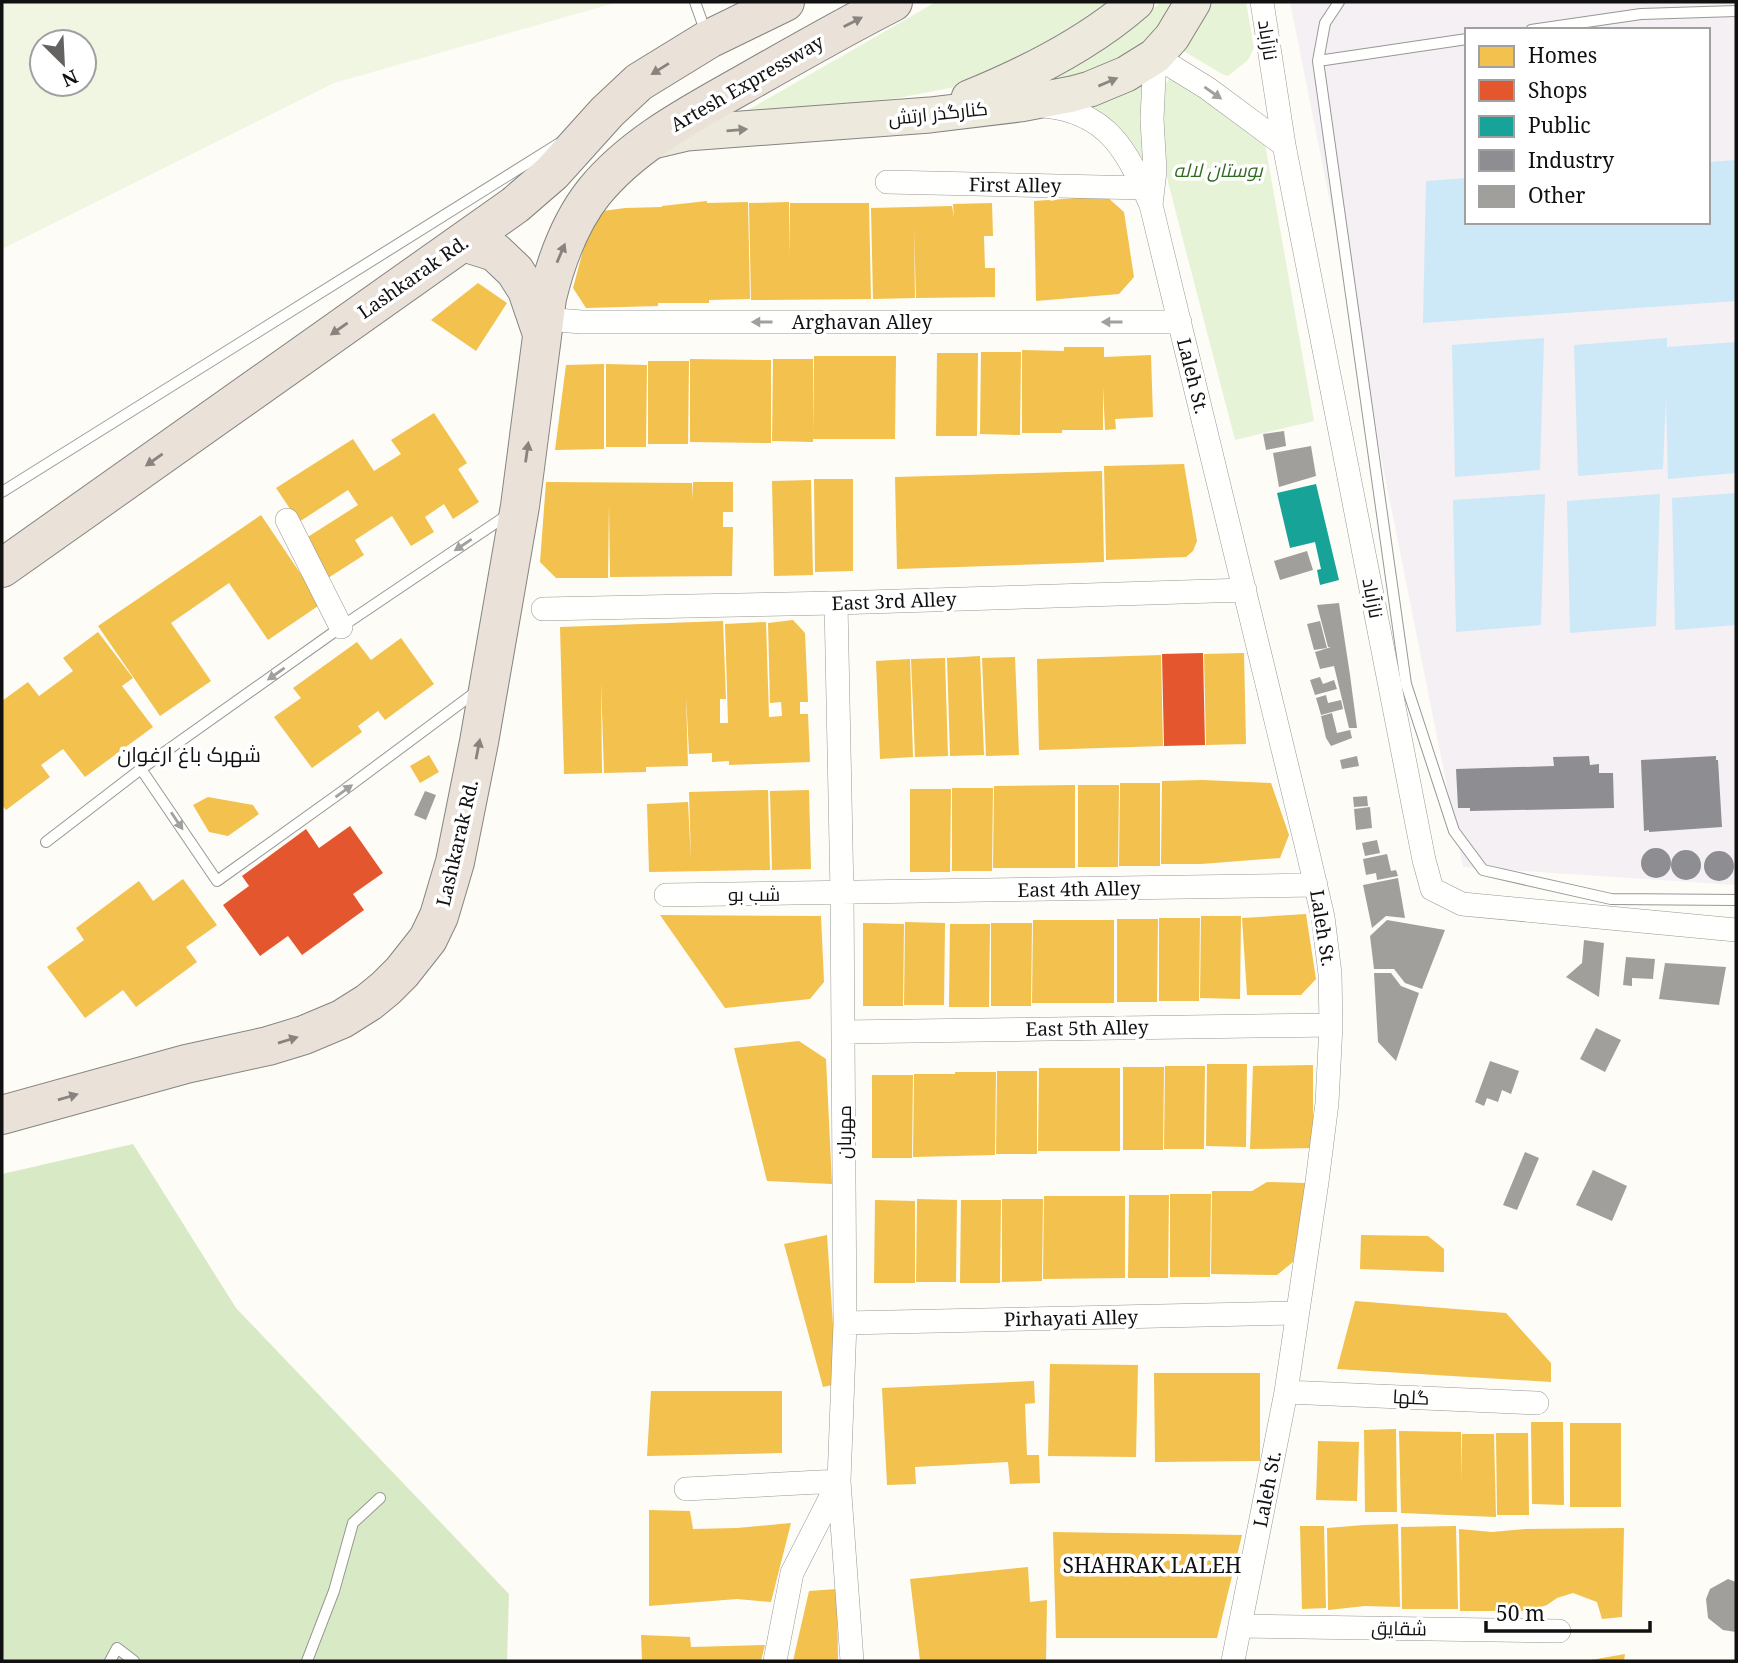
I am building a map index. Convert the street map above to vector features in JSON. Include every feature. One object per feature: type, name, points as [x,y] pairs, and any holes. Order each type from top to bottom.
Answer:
[{"type":"highway","points":[[646,143],[607,112],[639,82],[709,39],[785,2]]},
{"type":"highway","name":"Artesh Expressway","points":[[594,192],[646,143],[792,56],[893,2]]},
{"type":"highway","name":"Lashkarak Rd.","points":[[2,568],[515,205],[552,173],[607,112]]},
{"type":"highway","name":"Lashkarak Rd.","points":[[2,1115],[186,1064],[304,1035],[342,1019],[369,1002],[402,972],[428,939],[439,916],[456,862],[479,742],[520,506],[553,273],[576,218],[594,192]]},
{"type":"highway","points":[[463,242],[495,252],[516,271],[544,328]]},
{"type":"main road","points":[[930,115],[1004,84],[1074,46],[1136,2]]},
{"type":"main road","name":"کنارگذر ارتش","points":[[646,143],[687,133],[930,115],[1020,104],[1072,94],[1126,74],[1155,56],[1172,37],[1192,2]]},
{"type":"street","name":"نازآباد","points":[[1262,2],[1284,145],[1432,889],[1462,904],[1736,930]]},
{"type":"street","points":[[1155,56],[1207,88],[1284,145]]},
{"type":"street","name":"Laleh St.","points":[[1147,197],[1155,171],[1152,119],[1155,56]]},
{"type":"street","name":"Laleh St.","points":[[1020,104],[1063,108],[1102,126],[1127,156],[1147,197],[1245,590],[1328,945],[1332,999],[1322,1142],[1286,1392],[1233,1661]]},
{"type":"street","name":"First Alley","points":[[887,182],[1147,197]]},
{"type":"street","name":"Arghavan Alley","points":[[544,328],[582,322],[1180,322]]},
{"type":"street","points":[[286,520],[341,627]]},
{"type":"street","name":"East 3rd Alley","points":[[543,609],[1245,590]]},
{"type":"street","name":"مهربان","points":[[836,603],[842,893],[845,1323],[839,1481],[852,1661]]},
{"type":"street","name":"East 4th Alley","points":[[842,893],[1316,885]]},
{"type":"street","name":"شب بو","points":[[666,895],[842,893]]},
{"type":"street","name":"East 5th Alley","points":[[843,1032],[1331,1025]]},
{"type":"street","name":"Pirhayati Alley","points":[[845,1323],[1297,1313]]},
{"type":"street","name":"گلها","points":[[1286,1392],[1536,1403]]},
{"type":"street","points":[[686,1489],[839,1481]]},
{"type":"street","points":[[775,1661],[792,1573],[839,1481]]},
{"type":"street","name":"شقایق","points":[[1240,1626],[1559,1631]]},
{"type":"lane","points":[[695,2],[709,39]]},
{"type":"lane","points":[[1339,2],[1325,23],[1318,61],[1406,684],[1454,831],[1483,870],[1611,899],[1736,900]]},
{"type":"lane","points":[[1545,28],[1641,14],[1736,11]]},
{"type":"lane","points":[[1318,61],[1465,39]]},
{"type":"lane","points":[[2,492],[607,112]]},
{"type":"lane","points":[[46,842],[141,769],[341,627],[520,506]]},
{"type":"lane","points":[[141,769],[217,881],[489,682]]},
{"type":"lane","points":[[307,1661],[334,1591],[353,1523],[380,1498]]},
{"type":"lane","points":[[110,1661],[117,1648],[134,1661]]},
{"type":"shaded area","points":[[1290,2],[1736,2],[1736,885],[1463,867]]},
{"type":"green space","points":[[2,2],[618,2],[334,83],[2,249]]},
{"type":"green space","points":[[936,2],[1108,2],[1009,69],[960,86],[898,98],[734,118]]},
{"type":"green space","points":[[1161,2],[1177,2],[1142,46],[1095,75],[1032,86],[1118,37]]},
{"type":"green space","points":[[1206,2],[1246,2],[1254,48],[1248,60],[1228,76],[1180,49]]},
{"type":"green space","points":[[1146,75],[1141,133],[1146,179],[1081,104]]},
{"type":"green space","name":"بوستان لاله","points":[[1173,76],[1264,138],[1314,421],[1235,440],[1168,182],[1161,129],[1164,87]]},
{"type":"green space","points":[[133,1144],[236,1308],[509,1594],[507,1661],[2,1661],[2,1174]]},
{"type":"water","points":[[1736,160],[1736,301],[1423,323],[1426,181],[1465,178],[1465,224],[1710,224],[1710,162]]},
{"type":"water","points":[[1544,338],[1540,470],[1455,477],[1452,345]]},
{"type":"water","points":[[1667,338],[1667,347],[1736,342],[1736,473],[1668,479],[1666,397],[1663,469],[1578,476],[1574,345]]},
{"type":"water","points":[[1736,493],[1736,625],[1675,630],[1672,498]]},
{"type":"water","points":[[1545,494],[1541,625],[1456,632],[1453,500]]},
{"type":"water","points":[[1660,494],[1656,626],[1570,633],[1567,501]]},
{"type":"building: Homes","points":[[1106,196],[1124,212],[1134,277],[1119,294],[1036,301],[1034,201]]},
{"type":"building: Homes","points":[[707,201],[748,202],[750,299],[586,308],[573,288],[589,228],[603,211]]},
{"type":"building: Homes","points":[[789,202],[790,257],[790,203],[869,203],[871,299],[751,300],[749,203]]},
{"type":"building: Homes","points":[[992,203],[993,236],[984,236],[985,268],[995,268],[995,297],[916,298],[914,227],[915,298],[873,299],[871,208],[952,206],[954,218],[953,204]]},
{"type":"building: Homes","points":[[478,283],[507,303],[476,351],[431,320]]},
{"type":"building: Homes","points":[[1064,347],[1104,347],[1104,357],[1151,355],[1153,417],[1115,419],[1116,429],[1105,430],[1103,387],[1103,430],[1022,433],[1022,350],[1064,351]]},
{"type":"building: Homes","points":[[981,352],[1021,352],[1020,435],[980,434]]},
{"type":"building: Homes","points":[[937,353],[978,353],[977,436],[936,436]]},
{"type":"building: Homes","points":[[814,356],[896,356],[895,439],[772,441],[773,359],[813,359],[814,435]]},
{"type":"building: Homes","points":[[690,359],[771,360],[771,443],[690,442]]},
{"type":"building: Homes","points":[[648,361],[689,361],[688,444],[648,444]]},
{"type":"building: Homes","points":[[604,364],[604,449],[555,450],[566,365]]},
{"type":"building: Homes","points":[[606,364],[647,365],[646,447],[606,447]]},
{"type":"building: Homes","points":[[434,413],[467,463],[458,469],[479,502],[453,519],[444,504],[425,517],[434,532],[411,546],[392,516],[355,540],[364,555],[328,578],[303,540],[358,505],[348,490],[299,522],[276,488],[353,439],[374,471],[401,454],[391,440]]},
{"type":"building: Homes","points":[[1184,464],[1197,541],[1193,551],[1186,557],[1106,560],[1104,466]]},
{"type":"building: Homes","points":[[1102,471],[1104,562],[897,569],[895,477]]},
{"type":"building: Homes","points":[[814,479],[853,479],[853,571],[815,572]]},
{"type":"building: Homes","points":[[811,480],[813,575],[774,576],[772,481]]},
{"type":"building: Homes","points":[[546,482],[692,483],[693,500],[693,482],[733,482],[733,512],[723,512],[723,527],[733,527],[732,576],[610,577],[609,503],[608,578],[556,578],[540,562]]},
{"type":"building: Homes","points":[[261,515],[321,604],[268,640],[229,583],[171,623],[211,681],[160,716],[98,626]]},
{"type":"building: Homes","points":[[793,620],[805,633],[808,702],[800,702],[800,714],[808,714],[810,762],[729,765],[729,761],[712,762],[712,753],[689,754],[686,695],[688,766],[646,767],[646,772],[604,773],[601,681],[602,773],[564,774],[560,627],[723,621],[726,699],[720,699],[720,723],[728,723],[725,624],[766,622],[769,717],[782,716],[781,702],[770,703],[768,623]]},
{"type":"building: Homes","points":[[98,632],[133,678],[122,686],[153,727],[85,777],[63,749],[41,765],[50,777],[6,810],[2,805],[2,701],[28,682],[39,696],[73,671],[63,658]]},
{"type":"building: Homes","points":[[401,638],[434,684],[385,720],[378,711],[358,726],[362,732],[312,768],[274,717],[301,698],[293,688],[357,642],[371,660]]},
{"type":"building: Homes","points":[[1244,653],[1246,744],[1206,745],[1204,654]]},
{"type":"building: Homes","points":[[1161,655],[1163,746],[1039,750],[1037,659]]},
{"type":"building: Homes","points":[[980,656],[984,755],[950,756],[947,658]]},
{"type":"building: Homes","points":[[1015,657],[1019,755],[986,756],[982,658]]},
{"type":"building: Homes","points":[[945,658],[948,756],[915,757],[911,659]]},
{"type":"building: Homes","points":[[910,659],[913,757],[880,759],[876,661]]},
{"type":"building: Homes","points":[[429,755],[439,772],[420,783],[410,766]]},
{"type":"building: Homes","points":[[1162,781],[1271,783],[1289,835],[1280,858],[1161,864]]},
{"type":"building: Homes","points":[[1120,783],[1160,783],[1160,866],[1119,866]]},
{"type":"building: Homes","points":[[1075,785],[1075,868],[993,868],[994,786]]},
{"type":"building: Homes","points":[[1078,785],[1119,785],[1118,867],[1078,867]]},
{"type":"building: Homes","points":[[952,788],[993,788],[992,871],[952,871]]},
{"type":"building: Homes","points":[[910,789],[951,789],[950,872],[910,872]]},
{"type":"building: Homes","points":[[768,790],[770,870],[649,872],[647,804],[688,802],[691,860],[689,792]]},
{"type":"building: Homes","points":[[809,790],[811,869],[772,870],[770,791]]},
{"type":"building: Homes","points":[[208,797],[253,805],[259,814],[228,836],[209,832],[193,805]]},
{"type":"building: Homes","points":[[183,879],[217,925],[186,947],[197,962],[136,1007],[123,990],[85,1018],[47,967],[84,940],[76,928],[139,881],[153,901]]},
{"type":"building: Homes","points":[[1306,914],[1316,979],[1301,995],[1247,995],[1242,918]]},
{"type":"building: Homes","points":[[660,915],[821,916],[824,982],[810,999],[725,1008]]},
{"type":"building: Homes","points":[[1201,916],[1241,916],[1240,999],[1200,998]]},
{"type":"building: Homes","points":[[1159,918],[1200,918],[1199,1001],[1159,1001]]},
{"type":"building: Homes","points":[[1117,919],[1158,919],[1157,1002],[1117,1002]]},
{"type":"building: Homes","points":[[1033,920],[1114,920],[1114,1003],[1032,1003]]},
{"type":"building: Homes","points":[[905,922],[945,923],[944,1005],[904,1005]]},
{"type":"building: Homes","points":[[863,923],[904,924],[903,1006],[863,1006]]},
{"type":"building: Homes","points":[[991,923],[1032,923],[1031,1006],[991,1006]]},
{"type":"building: Homes","points":[[950,924],[990,924],[989,1007],[949,1007]]},
{"type":"building: Homes","points":[[799,1041],[826,1059],[832,1184],[767,1181],[734,1048]]},
{"type":"building: Homes","points":[[1207,1064],[1247,1064],[1246,1147],[1206,1146]]},
{"type":"building: Homes","points":[[1313,1065],[1313,1148],[1250,1149],[1253,1066]]},
{"type":"building: Homes","points":[[1165,1066],[1205,1066],[1204,1149],[1164,1149]]},
{"type":"building: Homes","points":[[1123,1067],[1164,1067],[1163,1150],[1123,1150]]},
{"type":"building: Homes","points":[[1039,1068],[1120,1068],[1120,1151],[1038,1151]]},
{"type":"building: Homes","points":[[997,1071],[1037,1071],[1037,1154],[996,1154]]},
{"type":"building: Homes","points":[[996,1072],[995,1155],[913,1157],[914,1074]]},
{"type":"building: Homes","points":[[872,1075],[913,1075],[912,1158],[872,1158]]},
{"type":"building: Homes","points":[[1267,1182],[1307,1183],[1293,1262],[1277,1275],[1211,1274],[1212,1191],[1252,1191]]},
{"type":"building: Homes","points":[[1170,1194],[1211,1194],[1210,1277],[1170,1277]]},
{"type":"building: Homes","points":[[1129,1195],[1169,1195],[1168,1278],[1128,1278]]},
{"type":"building: Homes","points":[[1044,1196],[1125,1196],[1125,1278],[1043,1279]]},
{"type":"building: Homes","points":[[917,1199],[957,1200],[956,1282],[916,1282]]},
{"type":"building: Homes","points":[[1002,1199],[1043,1199],[1042,1281],[1002,1282]]},
{"type":"building: Homes","points":[[875,1200],[915,1201],[915,1283],[874,1283]]},
{"type":"building: Homes","points":[[961,1200],[1001,1200],[1000,1283],[960,1283]]},
{"type":"building: Homes","points":[[827,1235],[837,1384],[823,1387],[784,1244]]},
{"type":"building: Homes","points":[[1361,1235],[1428,1236],[1444,1249],[1444,1272],[1360,1269]]},
{"type":"building: Homes","points":[[1355,1301],[1506,1313],[1551,1363],[1551,1382],[1337,1369]]},
{"type":"building: Homes","points":[[1050,1364],[1138,1365],[1136,1457],[1048,1456]]},
{"type":"building: Homes","points":[[1154,1373],[1260,1373],[1260,1461],[1155,1462]]},
{"type":"building: Homes","points":[[1034,1381],[1035,1403],[1025,1404],[1027,1455],[1039,1455],[1040,1483],[1010,1484],[1008,1462],[915,1467],[916,1484],[887,1485],[882,1388]]},
{"type":"building: Homes","points":[[651,1391],[782,1391],[782,1453],[647,1456]]},
{"type":"building: Homes","points":[[1531,1422],[1563,1422],[1564,1505],[1532,1504]]},
{"type":"building: Homes","points":[[1570,1423],[1621,1423],[1621,1507],[1570,1507]]},
{"type":"building: Homes","points":[[1396,1429],[1397,1512],[1365,1512],[1364,1430]]},
{"type":"building: Homes","points":[[1399,1431],[1461,1432],[1462,1482],[1462,1434],[1494,1434],[1496,1517],[1401,1513]]},
{"type":"building: Homes","points":[[1496,1433],[1528,1433],[1529,1515],[1497,1515]]},
{"type":"building: Homes","points":[[1318,1441],[1359,1442],[1357,1501],[1316,1500]]},
{"type":"building: Homes","points":[[649,1510],[690,1511],[693,1529],[791,1523],[771,1602],[737,1599],[649,1606]]},
{"type":"building: Homes","points":[[1398,1524],[1400,1607],[1365,1606],[1328,1610],[1327,1528]]},
{"type":"building: Homes","points":[[1300,1526],[1324,1526],[1326,1608],[1302,1609]]},
{"type":"building: Homes","points":[[1456,1526],[1458,1609],[1402,1609],[1401,1527]]},
{"type":"building: Homes","points":[[1624,1528],[1622,1617],[1602,1619],[1597,1602],[1573,1593],[1527,1611],[1460,1611],[1459,1529],[1492,1532]]},
{"type":"building: Homes","points":[[1053,1532],[1242,1535],[1217,1638],[1056,1638]]},
{"type":"building: Homes","points":[[1028,1567],[1030,1602],[1047,1600],[1046,1661],[920,1661],[910,1579]]},
{"type":"building: Homes","points":[[837,1589],[838,1661],[793,1661],[809,1591]]},
{"type":"building: Homes","points":[[641,1635],[690,1637],[691,1647],[765,1645],[761,1661],[642,1661]]},
{"type":"building: Homes","points":[[1625,1654],[1624,1661],[1591,1661],[1591,1660]]},
{"type":"building: Shops","points":[[1203,653],[1205,745],[1164,746],[1162,654]]},
{"type":"building: Shops","points":[[350,826],[383,873],[353,894],[364,910],[302,955],[288,936],[260,956],[223,905],[249,886],[242,876],[306,829],[319,848]]},
{"type":"building: Public","points":[[1316,484],[1339,580],[1320,585],[1317,570],[1321,569],[1315,542],[1290,548],[1277,493]]},
{"type":"building: Industry","points":[[1589,756],[1590,765],[1599,764],[1599,773],[1613,773],[1614,808],[1470,811],[1470,808],[1458,808],[1456,769],[1554,766],[1553,757]]},
{"type":"building: Industry","points":[[1716,756],[1722,827],[1644,831],[1641,760]]},
{"type":"building: Industry","points":[[1656,848],[1662,849],[1670,857],[1670,869],[1662,877],[1656,878],[1650,877],[1642,869],[1641,863],[1642,857],[1650,849]]},
{"type":"building: Industry","points":[[1686,850],[1692,851],[1700,859],[1700,871],[1692,879],[1686,880],[1680,879],[1672,871],[1671,865],[1672,859],[1680,851]]},
{"type":"building: Industry","points":[[1719,851],[1725,852],[1733,860],[1733,872],[1725,880],[1719,881],[1713,880],[1705,872],[1704,866],[1705,860],[1713,852]]},
{"type":"building: Other","points":[[1284,431],[1286,446],[1266,450],[1263,434]]},
{"type":"building: Other","points":[[1311,446],[1316,476],[1279,487],[1273,453]]},
{"type":"building: Other","points":[[1307,551],[1313,570],[1280,580],[1274,561]]},
{"type":"building: Other","points":[[1339,603],[1357,728],[1349,728],[1334,666],[1320,669],[1315,652],[1331,647],[1328,647],[1317,605]]},
{"type":"building: Other","points":[[1320,621],[1327,648],[1314,650],[1307,624]]},
{"type":"building: Other","points":[[1320,677],[1323,684],[1334,680],[1337,689],[1315,695],[1310,680]]},
{"type":"building: Other","points":[[1326,695],[1328,703],[1341,700],[1343,709],[1321,715],[1316,698]]},
{"type":"building: Other","points":[[1332,713],[1337,733],[1350,730],[1352,738],[1331,746],[1326,738],[1321,716]]},
{"type":"building: Other","points":[[1357,756],[1359,766],[1342,769],[1340,760]]},
{"type":"building: Other","points":[[425,791],[436,795],[426,820],[414,815]]},
{"type":"building: Other","points":[[1367,796],[1368,806],[1354,807],[1353,797]]},
{"type":"building: Other","points":[[1370,807],[1372,828],[1356,830],[1354,809]]},
{"type":"building: Other","points":[[1377,840],[1380,853],[1365,856],[1362,843]]},
{"type":"building: Other","points":[[1387,854],[1391,871],[1396,870],[1398,876],[1377,880],[1376,873],[1366,875],[1363,859]]},
{"type":"building: Other","points":[[1398,878],[1405,918],[1386,916],[1372,928],[1363,885]]},
{"type":"building: Other","points":[[1387,920],[1445,930],[1422,989],[1405,983],[1394,969],[1374,969],[1370,936]]},
{"type":"building: Other","points":[[1584,940],[1604,943],[1599,997],[1566,977],[1582,963]]},
{"type":"building: Other","points":[[1626,957],[1655,959],[1653,979],[1632,978],[1632,986],[1623,985]]},
{"type":"building: Other","points":[[1665,963],[1726,967],[1719,1005],[1659,999]]},
{"type":"building: Other","points":[[1374,973],[1391,973],[1401,986],[1419,993],[1396,1061],[1378,1042]]},
{"type":"building: Other","points":[[1596,1028],[1621,1040],[1605,1072],[1580,1059]]},
{"type":"building: Other","points":[[1490,1061],[1519,1071],[1511,1094],[1502,1090],[1498,1102],[1487,1098],[1484,1106],[1475,1102]]},
{"type":"building: Other","points":[[1525,1152],[1539,1158],[1517,1210],[1503,1205]]},
{"type":"building: Other","points":[[1593,1170],[1627,1186],[1612,1221],[1576,1205]]},
{"type":"building: Other","points":[[1728,1579],[1736,1582],[1736,1632],[1723,1630],[1708,1618],[1706,1599],[1710,1589]]},
{"type":"district","name":"شهرک باغ ارغوان","points":[[189,755]]},
{"type":"district","name":"SHAHRAK LALEH","points":[[1152,1566]]}]
